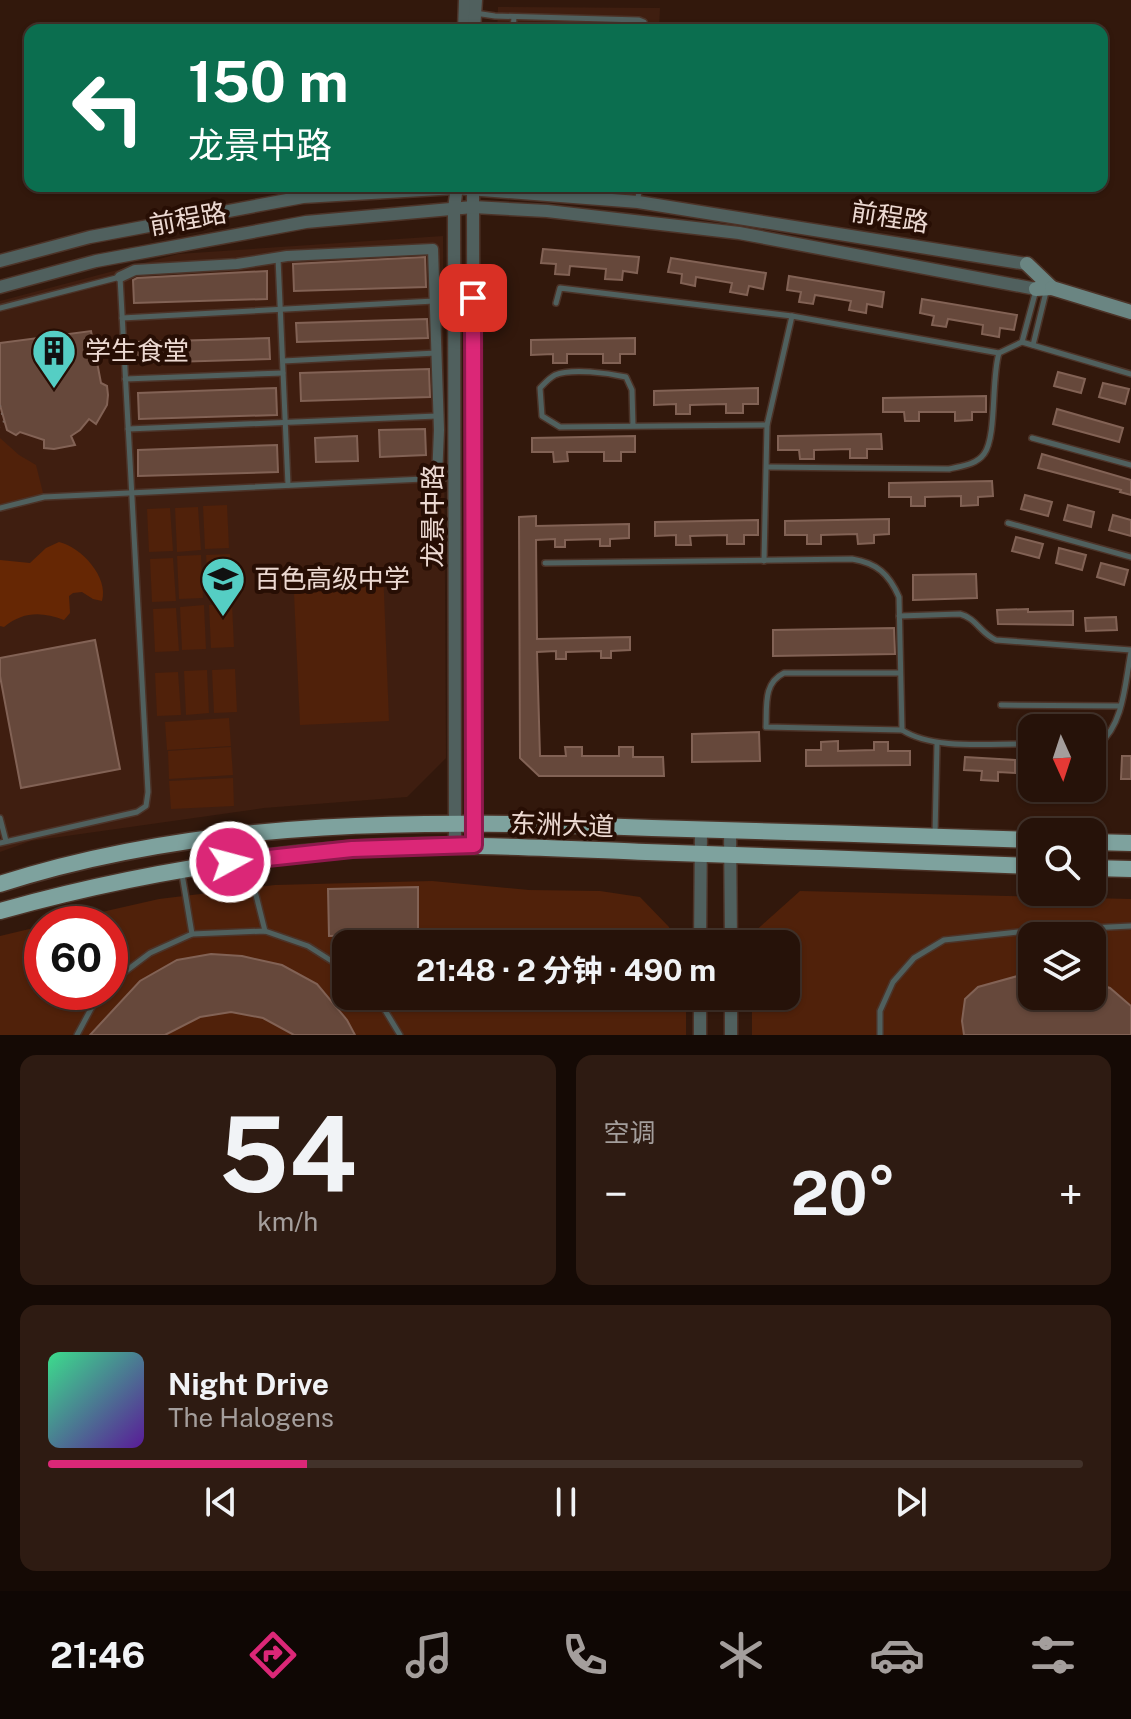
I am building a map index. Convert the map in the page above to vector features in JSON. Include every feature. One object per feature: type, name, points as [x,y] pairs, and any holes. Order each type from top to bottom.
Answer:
[{"type":"main road","name":"前程路","points":[[1027,264],[1045,288],[1131,312]]},
{"type":"main road","name":"东洲大道","points":[[0,884],[113,854],[186,840],[264,831],[464,822],[1018,839]]},
{"type":"main road","points":[[1106,842],[1131,843]]},
{"type":"main road","name":"东洲大道","points":[[0,911],[86,887],[181,869],[352,849],[474,845],[1018,865]]},
{"type":"main road","points":[[1106,868],[1131,869]]},
{"type":"street","points":[[464,24],[465,0]]},
{"type":"street","name":"前程路","points":[[0,261],[90,237],[303,197],[380,192]]},
{"type":"street","name":"龙景中路","points":[[456,192],[464,822],[474,845]]},
{"type":"street","name":"龙景中路","points":[[455,846],[464,822],[473,192]]},
{"type":"street","name":"前程路","points":[[528,192],[638,202],[1027,264]]},
{"type":"street","name":"前程路","points":[[0,287],[96,261],[306,222],[473,207],[547,211],[739,233],[1045,288]]},
{"type":"street","points":[[120,277],[135,270],[433,249],[441,478]]},
{"type":"street","points":[[700,930],[701,829]]},
{"type":"street","points":[[730,830],[731,930]]},
{"type":"street","points":[[700,1010],[700,1035]]},
{"type":"street","points":[[731,1010],[731,1035]]},
{"type":"lane","points":[[476,6],[514,17],[639,20],[645,24]]},
{"type":"lane","points":[[513,24],[514,17]]},
{"type":"lane","points":[[638,202],[639,192]]},
{"type":"lane","points":[[278,258],[288,485]]},
{"type":"lane","points":[[0,308],[120,277],[148,792],[146,806],[137,812],[3,842],[0,818]]},
{"type":"lane","points":[[556,303],[560,288],[792,316],[999,353]]},
{"type":"lane","points":[[1022,342],[1045,288]]},
{"type":"lane","points":[[1033,345],[1045,288]]},
{"type":"lane","points":[[122,318],[435,301]]},
{"type":"lane","points":[[764,561],[767,425],[792,316]]},
{"type":"lane","points":[[767,467],[949,469],[973,463],[985,454],[999,353],[1015,343],[1022,342],[1131,374]]},
{"type":"lane","points":[[283,361],[436,353]]},
{"type":"lane","points":[[633,426],[632,390],[626,377],[604,372],[563,373],[555,375],[540,388],[542,416],[560,427],[767,425]]},
{"type":"lane","points":[[125,379],[283,373]]},
{"type":"lane","points":[[128,429],[438,416]]},
{"type":"lane","points":[[1032,438],[1131,465]]},
{"type":"lane","points":[[0,508],[33,498],[441,478]]},
{"type":"lane","points":[[1008,523],[1131,557]]},
{"type":"lane","points":[[545,563],[852,559],[867,562],[884,571],[899,597],[902,730]]},
{"type":"lane","points":[[899,616],[960,614],[969,617],[987,637],[996,640],[1131,651],[1117,722],[1106,739]]},
{"type":"lane","points":[[900,673],[784,673],[774,678],[769,687],[766,727],[902,730],[911,736],[937,743],[1018,744]]},
{"type":"lane","points":[[1001,705],[1120,706]]},
{"type":"lane","points":[[935,836],[937,743]]},
{"type":"lane","points":[[181,869],[192,934]]},
{"type":"lane","points":[[254,887],[265,931]]},
{"type":"lane","points":[[880,1035],[880,1011],[893,982],[914,958],[944,940],[1040,930],[1131,926]]},
{"type":"lane","points":[[128,970],[150,953],[192,934],[265,931],[308,946],[332,961]]},
{"type":"lane","points":[[77,1035],[90,1010]]},
{"type":"lane","points":[[385,1010],[400,1035]]},
{"type":"path","points":[[0,406],[4,423],[0,427]]},
{"type":"shaded area","points":[[498,7],[660,8],[659,24],[497,24]]},
{"type":"shaded area","name":"百色高级中学","points":[[443,236],[446,758],[407,797],[264,808],[31,841],[0,852],[0,301],[178,254]]},
{"type":"shaded area","points":[[0,438],[36,465],[44,497],[0,508]]},
{"type":"shaded area","points":[[227,505],[229,548],[205,549],[203,506]]},
{"type":"shaded area","points":[[198,507],[201,550],[177,552],[175,508]]},
{"type":"shaded area","points":[[170,508],[173,551],[149,552],[147,509]]},
{"type":"shaded area","points":[[59,542],[76,550],[91,564],[101,582],[102,601],[82,592],[73,593],[69,596],[70,613],[64,620],[33,614],[0,626],[0,560],[30,563],[46,548]]},
{"type":"shaded area","points":[[230,554],[232,597],[209,599],[206,555]]},
{"type":"shaded area","points":[[201,555],[203,598],[179,599],[177,556]]},
{"type":"shaded area","points":[[173,558],[176,601],[152,602],[150,559]]},
{"type":"shaded area","points":[[383,568],[389,721],[300,725],[293,572]]},
{"type":"shaded area","points":[[232,603],[234,647],[211,648],[209,605]]},
{"type":"shaded area","points":[[204,605],[206,649],[182,650],[180,607]]},
{"type":"shaded area","points":[[176,608],[179,651],[155,652],[153,609]]},
{"type":"shaded area","points":[[235,669],[237,712],[214,713],[212,670]]},
{"type":"shaded area","points":[[207,670],[209,713],[186,715],[184,671]]},
{"type":"shaded area","points":[[178,672],[181,715],[157,716],[155,673]]},
{"type":"shaded area","points":[[229,718],[231,746],[167,750],[165,722]]},
{"type":"shaded area","points":[[231,747],[233,775],[169,779],[168,751]]},
{"type":"shaded area","points":[[233,778],[234,806],[171,809],[169,781]]},
{"type":"shaded area","points":[[432,881],[529,890],[600,891],[640,897],[670,930],[332,930],[332,1010],[686,1010],[686,1035],[0,1035],[0,936],[24,930],[24,1010],[128,1010],[128,906],[159,899],[275,885]]},
{"type":"shaded area","points":[[800,891],[1018,896],[1018,906],[1106,906],[1106,898],[1131,899],[1131,1035],[752,1035],[752,1010],[800,1010],[800,930],[756,930]]},
{"type":"building","points":[[543,249],[639,257],[637,273],[623,271],[622,280],[605,279],[606,269],[570,266],[569,275],[555,274],[556,264],[541,263]]},
{"type":"building","points":[[425,257],[426,287],[294,291],[293,264]]},
{"type":"building","points":[[671,258],[766,273],[763,289],[749,286],[747,295],[730,292],[732,283],[696,277],[695,286],[681,283],[682,274],[668,272]]},
{"type":"building","points":[[267,271],[267,299],[134,303],[133,280],[137,278]]},
{"type":"building","points":[[789,276],[884,292],[882,307],[867,304],[866,313],[849,310],[851,301],[815,295],[813,304],[799,302],[801,292],[787,290]]},
{"type":"building","points":[[922,299],[1017,315],[1014,330],[1000,328],[999,337],[982,334],[983,325],[948,319],[946,327],[932,325],[934,316],[920,313]]},
{"type":"building","points":[[427,319],[428,338],[297,342],[296,323]]},
{"type":"building","name":"学生食堂","points":[[91,331],[101,383],[107,386],[108,395],[107,405],[96,424],[89,419],[71,436],[75,445],[54,449],[44,448],[44,440],[20,432],[16,435],[7,430],[0,405],[0,343]]},
{"type":"building","points":[[269,338],[270,359],[137,363],[136,342]]},
{"type":"building","points":[[635,338],[635,354],[620,354],[620,363],[603,363],[603,354],[567,354],[567,363],[553,363],[553,354],[531,355],[531,340]]},
{"type":"building","points":[[429,369],[430,397],[301,401],[300,373]]},
{"type":"building","points":[[1058,372],[1085,379],[1081,393],[1054,386]]},
{"type":"building","points":[[1103,383],[1129,389],[1125,404],[1099,397]]},
{"type":"building","points":[[276,388],[277,415],[139,419],[138,393]]},
{"type":"building","points":[[758,388],[758,404],[743,404],[743,413],[726,413],[726,404],[690,405],[690,414],[676,414],[676,404],[654,405],[654,391]]},
{"type":"building","points":[[986,396],[986,412],[972,412],[972,420],[955,421],[955,412],[919,412],[919,421],[905,421],[904,412],[883,412],[883,398]]},
{"type":"building","points":[[1057,409],[1123,428],[1119,442],[1053,424]]},
{"type":"building","points":[[425,429],[426,455],[380,457],[379,430]]},
{"type":"building","points":[[881,434],[882,449],[867,449],[867,458],[850,458],[850,449],[814,450],[814,459],[800,459],[799,450],[778,450],[778,436]]},
{"type":"building","points":[[357,436],[358,461],[316,462],[315,438]]},
{"type":"building","points":[[635,436],[635,452],[621,452],[621,461],[604,461],[604,452],[567,452],[568,461],[554,462],[553,452],[532,452],[532,438]]},
{"type":"building","points":[[277,445],[278,472],[138,476],[138,450]]},
{"type":"building","points":[[1042,454],[1131,480],[1131,495],[1038,468]]},
{"type":"building","points":[[992,481],[993,496],[978,497],[978,505],[961,506],[961,496],[925,497],[925,506],[911,506],[911,497],[889,497],[889,483]]},
{"type":"building","points":[[1025,495],[1052,502],[1048,516],[1021,509]]},
{"type":"building","points":[[1068,505],[1094,512],[1091,527],[1064,520]]},
{"type":"building","points":[[1113,515],[1131,520],[1131,536],[1109,530]]},
{"type":"building","points":[[536,516],[536,526],[629,524],[629,538],[610,539],[610,546],[600,546],[600,539],[565,540],[565,547],[555,547],[555,539],[536,540],[537,639],[630,637],[630,650],[611,651],[611,658],[601,658],[601,651],[566,652],[566,659],[556,659],[556,651],[537,652],[540,756],[566,756],[565,747],[582,747],[582,756],[619,756],[619,747],[633,747],[633,757],[663,757],[664,776],[539,776],[520,758],[519,517]]},
{"type":"building","points":[[889,519],[889,534],[874,535],[874,543],[858,544],[857,534],[821,535],[821,544],[807,544],[807,535],[785,535],[785,521]]},
{"type":"building","points":[[758,520],[758,535],[744,535],[744,544],[727,544],[727,535],[690,536],[691,545],[676,545],[676,535],[655,536],[655,522]]},
{"type":"building","points":[[1016,537],[1043,544],[1039,558],[1012,551]]},
{"type":"building","points":[[1059,548],[1086,555],[1082,570],[1056,563]]},
{"type":"building","points":[[1101,563],[1128,570],[1124,585],[1097,577]]},
{"type":"building","points":[[976,574],[977,598],[913,600],[913,575]]},
{"type":"building","points":[[1028,609],[1028,612],[1073,611],[1073,625],[998,624],[997,610]]},
{"type":"building","points":[[1116,617],[1117,630],[1086,631],[1085,618]]},
{"type":"building","points":[[894,628],[895,654],[773,656],[773,630]]},
{"type":"building","points":[[95,640],[120,769],[21,788],[0,676],[0,658]]},
{"type":"building","points":[[759,732],[760,761],[692,762],[692,734]]},
{"type":"building","points":[[838,741],[838,751],[874,750],[874,742],[888,742],[888,751],[910,751],[910,765],[806,766],[806,750],[821,750],[821,742]]},
{"type":"building","points":[[1122,756],[1131,756],[1131,779],[1121,779]]},
{"type":"building","points":[[965,757],[1015,760],[1015,773],[998,772],[998,781],[981,780],[982,771],[964,770]]},
{"type":"building","points":[[418,887],[418,930],[332,930],[332,936],[329,936],[328,889]]},
{"type":"building","points":[[211,954],[242,956],[282,965],[317,984],[332,1002],[332,1010],[339,1010],[355,1035],[294,1035],[263,1018],[231,1012],[200,1017],[165,1035],[90,1035],[113,1010],[128,1010],[128,994],[140,981],[177,960]]},
{"type":"building","points":[[1018,976],[1018,1010],[1106,1010],[1106,987],[1131,1006],[1131,1035],[964,1035],[965,999],[978,987]]},
{"type":"place","name":"学生食堂","points":[[54,390]]},
{"type":"place","name":"百色高级中学","points":[[223,618]]},
{"type":"route","points":[[230,862],[352,849],[474,845],[473,298]]}]
